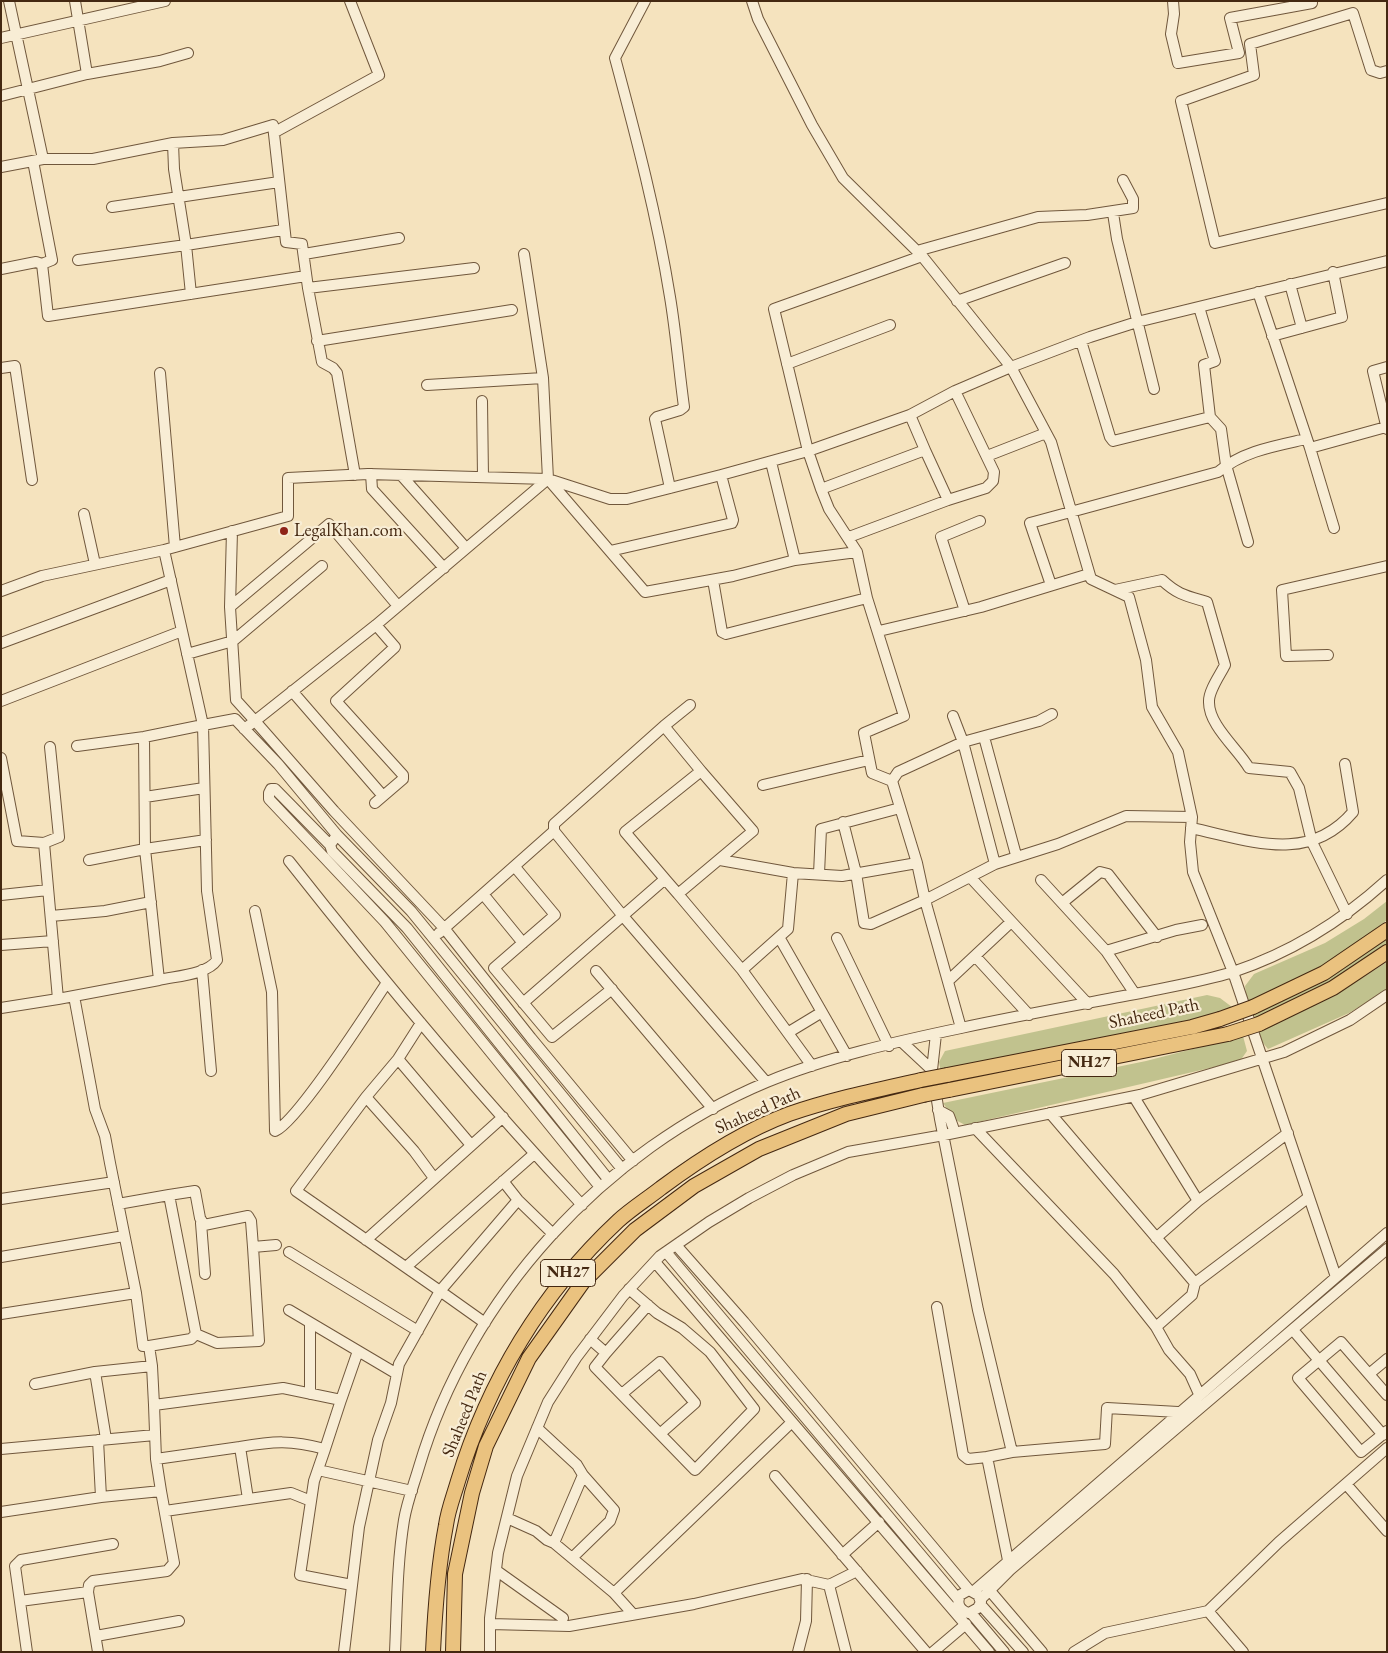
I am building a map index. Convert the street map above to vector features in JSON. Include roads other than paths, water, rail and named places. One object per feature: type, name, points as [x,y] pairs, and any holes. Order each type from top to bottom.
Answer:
[{"type":"highway","name":"Shaheed Path","points":[[433,1652],[435,1604],[446,1524],[469,1444],[495,1383],[531,1323],[570,1271],[619,1220],[684,1171],[738,1138],[788,1115],[842,1098],[921,1080],[1192,1027],[1220,1019],[1253,1008],[1324,973],[1387,930]]},
{"type":"highway","name":"Shaheed Path","points":[[453,1652],[455,1574],[472,1493],[486,1446],[529,1358],[583,1282],[635,1230],[694,1186],[759,1149],[846,1114],[923,1095],[1228,1034],[1259,1024],[1333,988],[1387,952]]},
{"type":"street","points":[[1,269],[36,262],[42,264],[52,260],[28,89],[9,1]]},
{"type":"street","points":[[74,1],[87,74]]},
{"type":"street","points":[[1,38],[165,1]]},
{"type":"street","points":[[275,132],[379,75],[350,1]]},
{"type":"street","points":[[645,1],[615,58],[635,132],[668,286],[684,407],[680,410],[657,416],[656,419],[670,488]]},
{"type":"street","points":[[752,1],[758,19],[812,126],[843,178],[919,253],[1010,367],[1051,442],[1091,580],[1129,596],[1146,660],[1152,707],[1178,752],[1191,822],[1193,872],[1233,972],[1336,1277]]},
{"type":"street","points":[[1172,1],[1174,14],[1171,34],[1178,63],[1239,54],[1230,18],[1312,3],[1311,1]]},
{"type":"street","points":[[1387,71],[1380,73],[1371,70],[1353,13],[1250,44],[1254,75],[1181,101],[1215,243],[1387,203]]},
{"type":"street","points":[[1,96],[87,74],[160,61],[188,53]]},
{"type":"street","points":[[1,167],[38,160],[93,159],[173,143],[223,140],[269,124],[273,125],[283,230],[286,242],[302,244],[317,341],[322,362],[333,368],[337,373],[355,475]]},
{"type":"street","points":[[173,143],[191,294]]},
{"type":"street","points":[[892,781],[872,774],[864,733],[904,716],[879,631],[867,598],[857,552],[829,508],[820,489],[808,451],[774,309],[919,253],[1038,217],[1113,213],[1133,208],[1133,199],[1123,180]]},
{"type":"street","points":[[112,207],[279,182]]},
{"type":"street","points":[[1113,213],[1154,389]]},
{"type":"street","points":[[78,260],[283,230]]},
{"type":"street","points":[[304,254],[399,238]]},
{"type":"street","points":[[524,254],[543,378],[548,479],[645,592],[713,580],[795,560],[857,552]]},
{"type":"street","points":[[1,591],[42,576],[164,550],[288,516],[288,478],[370,474],[548,479],[610,499],[627,499],[808,451],[910,415],[955,391],[1010,367],[1137,322],[1387,260]]},
{"type":"street","points":[[957,301],[1065,263]]},
{"type":"street","points":[[42,264],[48,316],[306,276]]},
{"type":"street","points":[[308,288],[474,268]]},
{"type":"street","points":[[1272,336],[1342,317],[1333,272]]},
{"type":"street","points":[[1290,284],[1302,328]]},
{"type":"street","points":[[1258,292],[1334,528]]},
{"type":"street","points":[[1199,308],[1215,361],[1204,365],[1210,417],[1220,429],[1226,465],[1248,542]]},
{"type":"street","points":[[317,341],[512,310]]},
{"type":"street","points":[[786,364],[890,324]]},
{"type":"street","points":[[1082,341],[1110,437],[1113,441],[1210,417]]},
{"type":"street","points":[[1,368],[15,366],[32,480]]},
{"type":"street","points":[[1051,585],[1030,523],[1218,472],[1226,465],[1254,451],[1386,428],[1373,371],[1387,367]]},
{"type":"street","points":[[160,373],[175,547]]},
{"type":"street","points":[[427,385],[543,378]]},
{"type":"street","points":[[849,537],[986,488],[993,481],[994,472],[955,391]]},
{"type":"street","points":[[482,401],[483,477]]},
{"type":"street","points":[[910,415],[948,500]]},
{"type":"street","points":[[987,456],[1046,433]]},
{"type":"street","points":[[820,489],[925,450]]},
{"type":"street","points":[[771,462],[795,560]]},
{"type":"street","points":[[370,474],[372,489],[444,568]]},
{"type":"street","points":[[402,475],[466,548]]},
{"type":"street","points":[[610,551],[732,523],[733,520],[721,475]]},
{"type":"street","points":[[244,728],[376,625],[548,479]]},
{"type":"street","points":[[84,514],[95,564]]},
{"type":"street","points":[[965,611],[941,537],[980,522]]},
{"type":"street","points":[[230,607],[329,524],[398,606]]},
{"type":"street","points":[[232,531],[230,607],[236,700],[334,811],[444,928],[531,1038],[633,1161]]},
{"type":"street","points":[[1,1008],[159,980],[202,970],[210,967],[217,960],[207,891],[203,725],[164,550]]},
{"type":"street","points":[[187,654],[233,641],[322,566]]},
{"type":"street","points":[[1328,655],[1286,656],[1282,590],[1387,566]]},
{"type":"street","points":[[879,631],[965,611],[1089,574]]},
{"type":"street","points":[[1,643],[171,580]]},
{"type":"street","points":[[713,580],[722,632],[726,634],[867,598]]},
{"type":"street","points":[[1115,590],[1162,580],[1174,591],[1194,600],[1207,602],[1225,665],[1208,700],[1210,711],[1224,737],[1249,768],[1290,772],[1297,782],[1312,842],[1346,914]]},
{"type":"street","points":[[375,803],[403,779],[403,775],[336,701],[395,648],[376,625]]},
{"type":"street","points":[[1,701],[182,631]]},
{"type":"street","points":[[292,691],[383,796]]},
{"type":"street","points":[[690,704],[554,824],[554,831],[623,916],[766,1082]]},
{"type":"street","points":[[892,781],[898,772],[962,742],[1039,721],[1052,714]]},
{"type":"street","points":[[953,716],[962,742],[995,864]]},
{"type":"street","points":[[77,746],[144,737],[236,719],[278,764],[337,835],[411,911],[622,1169]]},
{"type":"street","points":[[664,726],[754,831],[678,894]]},
{"type":"street","points":[[144,737],[145,849],[159,980]]},
{"type":"street","points":[[984,737],[1016,856]]},
{"type":"street","points":[[1,758],[17,841],[44,843],[59,837],[50,747]]},
{"type":"street","points":[[763,785],[869,760]]},
{"type":"street","points":[[843,822],[856,873],[864,923],[871,924],[925,900],[995,864],[1058,844],[1126,816],[1191,822],[1273,845],[1312,842],[1346,821],[1354,812],[1345,764]]},
{"type":"street","points":[[701,771],[625,832],[742,970],[812,1066]]},
{"type":"street","points":[[892,781],[917,863],[925,900],[961,1028]]},
{"type":"street","points":[[145,798],[204,788]]},
{"type":"street","points":[[600,1187],[385,922],[269,799],[268,793],[271,789],[275,789],[330,845],[332,851],[407,928],[608,1179]]},
{"type":"street","points":[[819,874],[819,833],[821,829],[900,808]]},
{"type":"street","points":[[433,938],[554,831]]},
{"type":"street","points":[[330,845],[337,835]]},
{"type":"street","points":[[89,860],[206,840]]},
{"type":"street","points":[[44,843],[58,999]]},
{"type":"street","points":[[720,860],[793,873],[842,876],[917,863]]},
{"type":"street","points":[[289,861],[386,984],[534,1154],[582,1205]]},
{"type":"street","points":[[515,866],[555,914],[494,968],[552,1037],[612,989]]},
{"type":"street","points":[[1062,903],[1100,872],[1108,874],[1157,937]]},
{"type":"street","points":[[742,970],[788,929],[793,873]]},
{"type":"street","points":[[970,877],[1088,1004]]},
{"type":"street","points":[[523,1003],[665,879]]},
{"type":"street","points":[[1041,880],[1106,951],[1135,994]]},
{"type":"street","points":[[395,1652],[398,1566],[404,1517],[436,1413],[474,1338],[506,1291],[553,1234],[608,1179],[713,1109],[766,1082],[847,1056],[961,1028],[1088,1004],[1233,972],[1317,933],[1346,914],[1387,880]]},
{"type":"street","points":[[1,895],[48,890]]},
{"type":"street","points":[[483,894],[523,943]]},
{"type":"street","points":[[51,916],[105,911],[151,902]]},
{"type":"street","points":[[256,911],[272,992],[276,1131],[282,1128],[307,1097],[386,984]]},
{"type":"street","points":[[948,981],[1011,922]]},
{"type":"street","points":[[1106,951],[1176,930],[1202,925]]},
{"type":"street","points":[[779,937],[847,1056]]},
{"type":"street","points":[[837,938],[889,1046]]},
{"type":"street","points":[[1,945],[53,941]]},
{"type":"street","points":[[975,956],[1029,1015]]},
{"type":"street","points":[[202,970],[211,1071]]},
{"type":"street","points":[[596,971],[713,1109]]},
{"type":"street","points":[[490,1652],[490,1624],[498,1553],[517,1476],[548,1402],[590,1339],[629,1289],[666,1252],[749,1198],[793,1175],[848,1152],[944,1135],[958,1129],[975,1128],[1134,1097],[1284,1052],[1350,1020],[1387,995]]},
{"type":"street","points":[[74,996],[95,1110],[105,1136],[136,1293],[143,1346],[192,1339],[196,1334],[169,1195]]},
{"type":"street","points":[[789,1032],[822,1012]]},
{"type":"street","points":[[421,1023],[398,1059],[366,1097],[296,1191],[484,1323]]},
{"type":"street","points":[[936,1034],[932,1070],[939,1115],[978,1310],[1012,1452]]},
{"type":"street","points":[[902,1042],[932,1070]]},
{"type":"street","points":[[398,1059],[471,1145]]},
{"type":"street","points":[[366,1097],[414,1151],[434,1178]]},
{"type":"street","points":[[1134,1097],[1198,1200]]},
{"type":"street","points":[[1050,1113],[1195,1283]]},
{"type":"street","points":[[939,1115],[949,1116],[958,1129]]},
{"type":"street","points":[[929,1138],[939,1115]]},
{"type":"street","points":[[366,1240],[503,1117]]},
{"type":"street","points":[[975,1128],[1114,1274],[1190,1374],[1199,1394]]},
{"type":"street","points":[[1156,1238],[1198,1200],[1288,1133]]},
{"type":"street","points":[[406,1267],[534,1154]]},
{"type":"street","points":[[1,1199],[114,1182]]},
{"type":"street","points":[[503,1182],[518,1200],[553,1234]]},
{"type":"street","points":[[118,1204],[195,1191],[201,1223],[205,1274]]},
{"type":"street","points":[[1156,1327],[1192,1295],[1195,1283],[1309,1197]]},
{"type":"street","points":[[344,1652],[359,1527],[368,1480],[399,1364],[440,1291],[518,1200]]},
{"type":"street","points":[[196,1334],[217,1343],[259,1341],[251,1221],[248,1216],[204,1225],[201,1223]]},
{"type":"street","points":[[1,1258],[124,1236]]},
{"type":"street","points":[[958,1599],[962,1592],[986,1586],[1178,1412],[1386,1236]]},
{"type":"street","points":[[253,1247],[276,1245]]},
{"type":"street","points":[[676,1245],[1022,1652]]},
{"type":"street","points":[[1009,1565],[1293,1330],[1387,1249]]},
{"type":"street","points":[[289,1252],[418,1331]]},
{"type":"street","points":[[666,1252],[958,1599],[962,1610],[971,1613],[1004,1652]]},
{"type":"street","points":[[654,1262],[989,1652]]},
{"type":"street","points":[[629,1289],[648,1305],[682,1328],[710,1352],[754,1409],[695,1470],[595,1366],[648,1305]]},
{"type":"street","points":[[1,1314],[136,1293]]},
{"type":"street","points":[[937,1307],[963,1455],[968,1459],[1012,1452],[1105,1444],[1106,1408],[1178,1412]]},
{"type":"street","points":[[289,1310],[397,1374]]},
{"type":"street","points":[[310,1324],[310,1394]]},
{"type":"street","points":[[1293,1330],[1318,1361],[1385,1433],[1361,1452],[1298,1378],[1318,1361],[1341,1342],[1386,1393]]},
{"type":"street","points":[[590,1339],[606,1353]]},
{"type":"street","points":[[98,1652],[88,1592],[89,1585],[93,1581],[167,1571],[174,1564],[156,1459],[152,1366],[149,1346]]},
{"type":"street","points":[[352,1586],[300,1575],[311,1501],[318,1470],[358,1351]]},
{"type":"street","points":[[1369,1374],[1387,1359]]},
{"type":"street","points":[[623,1393],[660,1362],[695,1403],[661,1433]]},
{"type":"street","points":[[35,1384],[95,1372],[152,1366]]},
{"type":"street","points":[[95,1372],[102,1440],[101,1497]]},
{"type":"street","points":[[154,1405],[283,1388],[341,1400]]},
{"type":"street","points":[[614,1592],[792,1422]]},
{"type":"street","points":[[537,1428],[577,1465],[583,1475],[608,1501],[614,1513],[610,1521],[572,1558]]},
{"type":"street","points":[[1,1448],[155,1435]]},
{"type":"street","points":[[156,1459],[275,1441],[300,1443],[325,1449]]},
{"type":"street","points":[[240,1447],[248,1499]]},
{"type":"street","points":[[1074,1652],[1105,1633],[1208,1611],[1278,1542],[1387,1448]]},
{"type":"street","points":[[987,1457],[1009,1565]]},
{"type":"street","points":[[318,1470],[412,1491]]},
{"type":"street","points":[[554,1543],[583,1475]]},
{"type":"street","points":[[775,1476],[926,1652]]},
{"type":"street","points":[[1346,1484],[1387,1530]]},
{"type":"street","points":[[1,1512],[101,1497],[161,1491]]},
{"type":"street","points":[[165,1511],[291,1493],[311,1501]]},
{"type":"street","points":[[507,1518],[536,1531],[554,1543],[614,1592],[632,1613]]},
{"type":"street","points":[[842,1554],[879,1522]]},
{"type":"street","points":[[27,1652],[15,1566],[21,1560],[113,1544]]},
{"type":"street","points":[[497,1571],[564,1618]]},
{"type":"street","points":[[490,1624],[569,1626],[632,1613],[694,1604],[807,1580],[829,1585],[857,1571]]},
{"type":"street","points":[[798,1652],[806,1621],[807,1580]]},
{"type":"street","points":[[829,1585],[846,1652]]},
{"type":"street","points":[[971,1613],[976,1611],[986,1586]]},
{"type":"street","points":[[986,1586],[1042,1652]]},
{"type":"street","points":[[20,1601],[88,1592]]},
{"type":"street","points":[[1208,1611],[1243,1652]]},
{"type":"street","points":[[96,1636],[179,1621]]},
{"type":"street","points":[[933,1652],[966,1624]]},
{"type":"place","name":"LegalKhan.com","points":[[284,531]]}]
